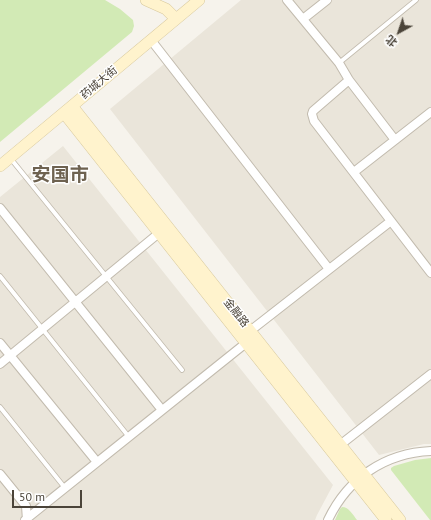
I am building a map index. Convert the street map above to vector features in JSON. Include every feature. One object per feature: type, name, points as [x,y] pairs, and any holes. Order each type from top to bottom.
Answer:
[{"type":"main road","points":[[146,0],[166,9],[176,19]]},
{"type":"main road","name":"药城大街","points":[[0,166],[199,0]]},
{"type":"main road","name":"金融路","points":[[68,109],[159,233],[246,343],[360,478],[400,520]]},
{"type":"main road","name":"金融路","points":[[68,109],[250,331],[340,444],[386,520]]},
{"type":"street","points":[[287,0],[339,63],[349,80],[396,140]]},
{"type":"street","points":[[303,19],[327,0]]},
{"type":"street","points":[[151,40],[329,269]]},
{"type":"street","points":[[349,80],[313,111],[312,114],[314,121],[431,273]]},
{"type":"street","points":[[354,172],[431,112]]},
{"type":"street","points":[[0,208],[162,410]]},
{"type":"street","points":[[250,331],[391,221]]},
{"type":"street","points":[[0,364],[159,233]]},
{"type":"street","points":[[0,343],[97,462]]},
{"type":"street","points":[[26,520],[246,343]]},
{"type":"street","points":[[340,444],[431,374]]},
{"type":"street","points":[[328,520],[346,491],[360,478],[381,464],[399,457],[431,451]]},
{"type":"street","points":[[0,474],[26,506],[26,520]]},
{"type":"lane","points":[[339,63],[416,0]]},
{"type":"lane","points":[[10,158],[182,370]]},
{"type":"lane","points":[[0,276],[129,436]]},
{"type":"lane","points":[[0,407],[65,488]]},
{"type":"shaded area","points":[[241,0],[431,0],[431,444],[424,444],[379,455],[110,109]]},
{"type":"shaded area","points":[[63,146],[333,485],[315,520],[0,520],[0,197]]},
{"type":"green space","points":[[0,0],[105,0],[120,9],[133,20],[134,26],[132,32],[0,142]]},
{"type":"green space","points":[[431,458],[430,520],[391,470],[391,468],[415,460]]},
{"type":"green space","points":[[342,507],[349,510],[357,520],[335,520]]},
{"type":"district","name":"安国市","points":[[60,176]]}]
